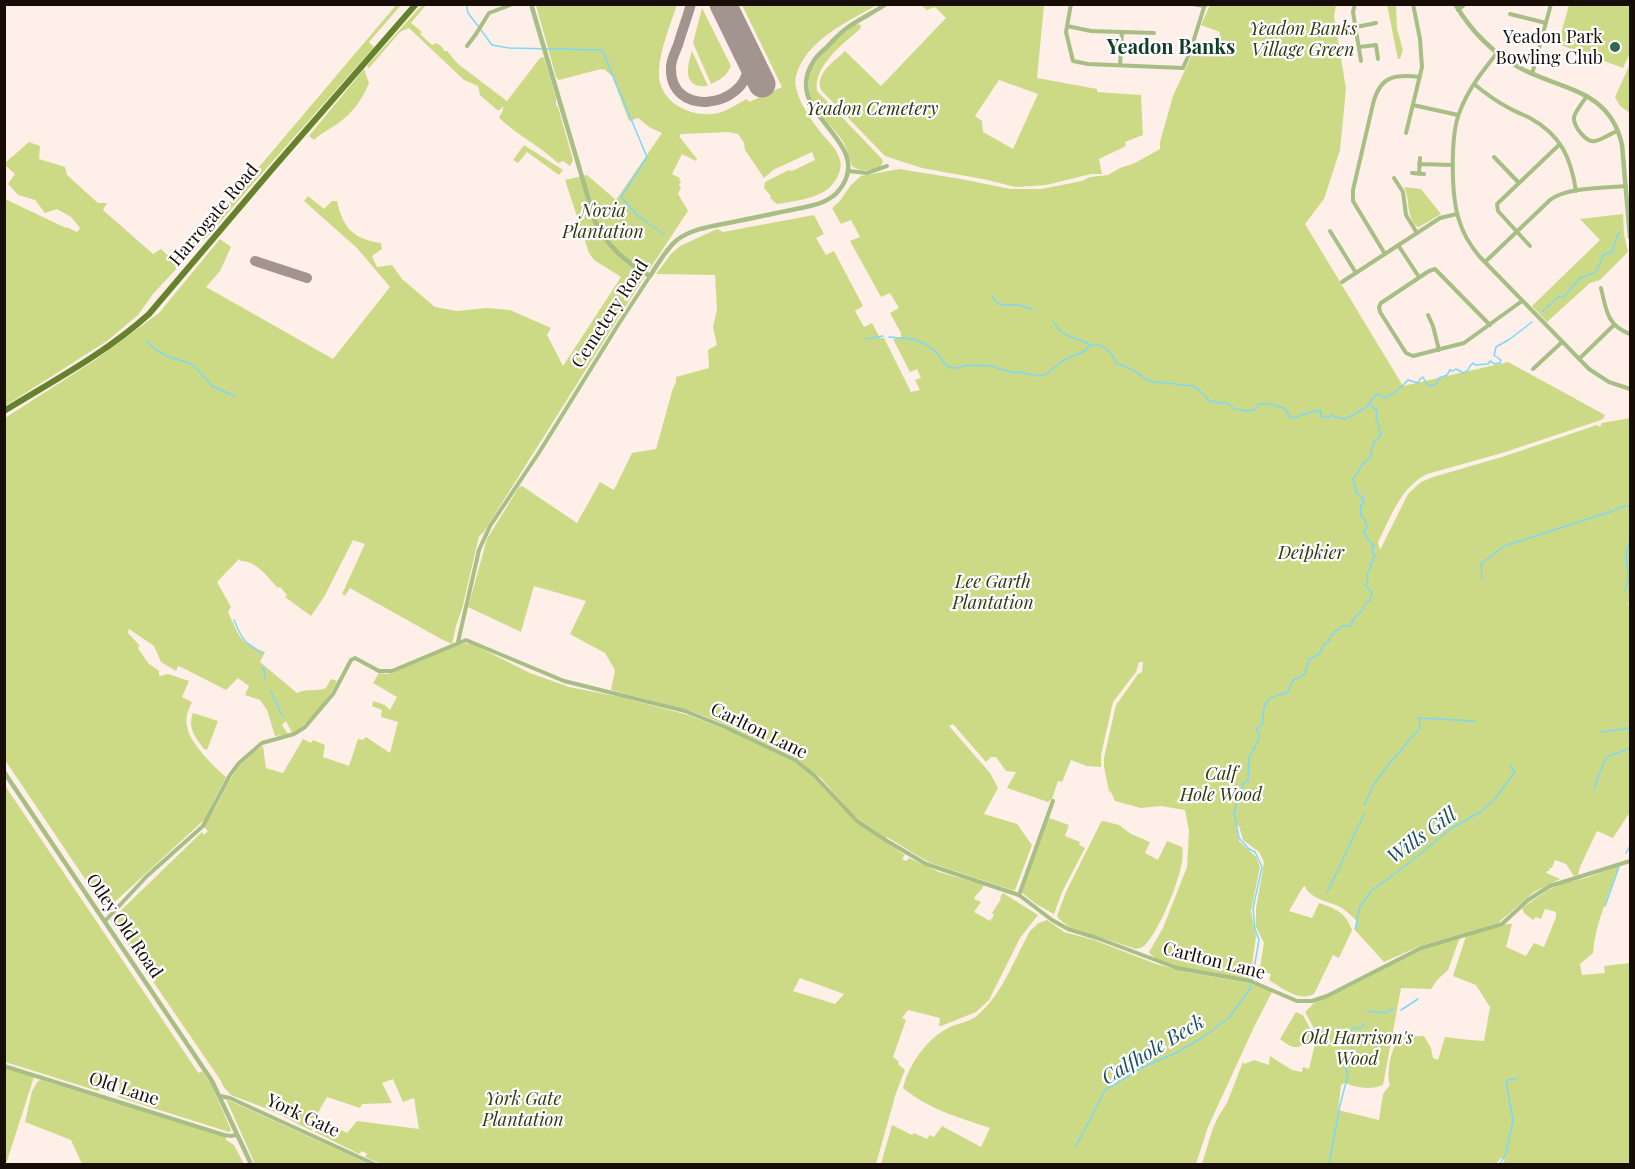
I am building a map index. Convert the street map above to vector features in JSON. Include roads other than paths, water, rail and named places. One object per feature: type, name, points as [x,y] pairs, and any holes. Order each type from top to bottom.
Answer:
[{"type":"highway","name":"Harrogate Road","points":[[4,411],[110,345],[149,314],[416,4]]},
{"type":"street","points":[[467,46],[489,13],[513,4]]},
{"type":"street","points":[[531,4],[595,221],[601,234],[620,256],[650,276]]},
{"type":"street","points":[[886,4],[845,29],[833,40],[812,64],[806,80],[807,96],[815,112],[837,137],[848,156],[848,171],[867,173],[887,166]]},
{"type":"street","points":[[1071,4],[1066,32],[1073,61],[1088,64],[1183,68],[1205,5],[1192,4]]},
{"type":"street","points":[[1354,4],[1353,12],[1361,61]]},
{"type":"street","points":[[1406,133],[1420,77],[1422,56],[1413,4]]},
{"type":"street","points":[[1465,4],[1456,7],[1474,31],[1497,52],[1532,74],[1587,96],[1607,114],[1618,131],[1622,145],[1630,237]]},
{"type":"street","points":[[1532,74],[1551,4]]},
{"type":"street","points":[[1510,14],[1546,23]]},
{"type":"street","points":[[1356,27],[1376,23]]},
{"type":"street","points":[[1067,26],[1091,31],[1154,33]]},
{"type":"street","points":[[1120,65],[1122,32]]},
{"type":"street","points":[[1359,47],[1376,45],[1378,59]]},
{"type":"street","points":[[1497,52],[1474,84],[1458,115],[1454,134],[1457,214],[1467,240],[1485,262],[1579,359],[1597,375],[1630,389]]},
{"type":"street","points":[[1385,254],[1353,201],[1353,190],[1377,90],[1387,80],[1398,75],[1420,77]]},
{"type":"street","points":[[1474,84],[1549,131],[1560,144],[1571,165],[1576,191]]},
{"type":"street","points":[[1587,96],[1574,118],[1585,137],[1596,141],[1618,131]]},
{"type":"street","points":[[1413,105],[1458,115]]},
{"type":"street","points":[[1530,246],[1498,212],[1497,204],[1560,144]]},
{"type":"street","points":[[1494,157],[1520,183]]},
{"type":"street","points":[[1412,173],[1421,174],[1420,158]]},
{"type":"street","points":[[1419,164],[1454,165]]},
{"type":"street","name":"Cemetery Road","points":[[458,643],[479,550],[490,526],[540,452],[668,249],[686,234],[699,229],[808,207],[824,201],[842,187],[848,171]]},
{"type":"street","points":[[1394,178],[1403,192],[1406,215],[1417,233]]},
{"type":"street","points":[[1485,262],[1554,197],[1576,191],[1626,186]]},
{"type":"street","points":[[1342,282],[1440,218],[1457,214]]},
{"type":"street","points":[[1330,231],[1356,273]]},
{"type":"street","points":[[1398,245],[1419,277]]},
{"type":"street","points":[[1490,325],[1437,270],[1431,270],[1419,277],[1381,303],[1379,310],[1408,355],[1416,356],[1464,344],[1490,325],[1522,301]]},
{"type":"street","points":[[1601,288],[1609,317],[1614,325],[1630,334]]},
{"type":"street","points":[[1428,315],[1439,350]]},
{"type":"street","points":[[1579,359],[1614,325]]},
{"type":"street","points":[[1533,369],[1562,342]]},
{"type":"street","name":"Carlton Lane","points":[[458,643],[466,640],[564,681],[686,711],[733,730],[795,760],[814,774],[857,821],[926,864],[1019,895],[1068,929],[1177,968],[1252,982],[1297,1001],[1312,1001],[1327,996],[1421,948],[1502,924],[1528,900],[1550,886],[1630,861]]},
{"type":"street","points":[[105,921],[147,876],[203,826],[230,775],[239,763],[262,743],[294,735],[305,727],[333,694],[351,660],[355,658],[379,671],[392,671],[458,643]]},
{"type":"street","name":"Otley Old Road","points":[[4,772],[212,1081],[251,1164]]},
{"type":"street","points":[[1019,895],[1053,801]]},
{"type":"street","name":"Old Lane","points":[[4,1066],[224,1135],[236,1135]]},
{"type":"street","name":"York Gate","points":[[220,1096],[240,1102],[374,1164]]},
{"type":"waterway","points":[[466,4],[468,13],[478,26]]},
{"type":"waterway","points":[[481,30],[492,45],[509,48],[601,50],[603,52],[647,157],[621,197],[639,217],[664,234]]},
{"type":"waterway","points":[[1542,312],[1558,297],[1565,296],[1580,278],[1597,270],[1603,255],[1612,252],[1620,233]]},
{"type":"waterway","points":[[992,296],[1000,304],[1033,309]]},
{"type":"waterway","points":[[1053,321],[1065,334],[1089,344]]},
{"type":"waterway","points":[[889,337],[912,339],[923,343],[934,350],[947,366],[952,368],[967,365],[991,366],[1014,373],[1038,376],[1045,375],[1064,360],[1085,351],[1094,344],[1110,352],[1116,364],[1131,369],[1149,381],[1192,386],[1211,402],[1227,403],[1235,409],[1247,411],[1255,410],[1258,404],[1271,404],[1286,409],[1290,418],[1321,411],[1321,416],[1328,418],[1331,415],[1345,419],[1367,407],[1375,395],[1388,397],[1408,380],[1418,383],[1423,377],[1427,384],[1432,386],[1450,370],[1456,369],[1464,373],[1473,363],[1475,365],[1488,364],[1490,361],[1495,364],[1500,363],[1501,360],[1494,355],[1496,347],[1532,322]]},
{"type":"waterway","points":[[866,339],[883,336]]},
{"type":"waterway","points":[[146,341],[167,356],[189,363],[212,386],[235,396]]},
{"type":"waterway","name":"Calfhole Beck","points":[[1252,980],[1259,940],[1255,929],[1253,908],[1262,867],[1255,852],[1239,838],[1234,812],[1237,803],[1241,801],[1243,783],[1248,781],[1249,757],[1260,736],[1256,729],[1263,724],[1267,702],[1273,697],[1288,692],[1291,683],[1305,673],[1309,660],[1320,653],[1330,636],[1342,626],[1350,626],[1370,600],[1372,592],[1365,585],[1368,582],[1367,574],[1371,567],[1370,564],[1376,555],[1373,554],[1372,546],[1375,546],[1367,539],[1364,530],[1367,528],[1360,514],[1361,505],[1365,503],[1357,494],[1353,479],[1365,461],[1370,458],[1373,444],[1381,435],[1376,420],[1377,410],[1370,402]]},
{"type":"waterway","points":[[1482,579],[1481,564],[1504,546],[1630,506]]},
{"type":"waterway","points":[[1625,591],[1628,579],[1626,551],[1630,542]]},
{"type":"waterway","points":[[234,620],[244,640],[262,654]]},
{"type":"waterway","points":[[262,667],[265,679]]},
{"type":"waterway","points":[[271,692],[283,717]]},
{"type":"waterway","points":[[1364,805],[1376,781],[1420,728],[1419,718],[1475,721]]},
{"type":"waterway","name":"Wills Gill","points":[[1602,732],[1630,728]]},
{"type":"waterway","name":"Wills Gill","points":[[1594,789],[1607,757],[1630,748]]},
{"type":"waterway","points":[[1510,765],[1515,772]]},
{"type":"waterway","name":"Wills Gill","points":[[1356,929],[1360,907],[1371,891],[1449,830],[1480,812],[1494,800],[1515,772]]},
{"type":"waterway","points":[[1343,859],[1364,814]]},
{"type":"waterway","points":[[1626,853],[1630,846]]},
{"type":"waterway","points":[[1327,892],[1343,860]]},
{"type":"waterway","points":[[1605,906],[1619,867]]},
{"type":"waterway","name":"Calfhole Beck","points":[[1076,1146],[1105,1090],[1141,1068],[1178,1052],[1203,1037],[1229,1018],[1250,989],[1251,984]]},
{"type":"waterway","points":[[1401,1010],[1418,999]]},
{"type":"waterway","points":[[1368,1011],[1385,1013],[1393,1009]]},
{"type":"waterway","points":[[1329,1164],[1348,1075],[1345,1067],[1352,1050],[1350,1033],[1353,1028],[1361,1028],[1365,1023]]},
{"type":"waterway","points":[[1500,1164],[1506,1153],[1513,1120],[1506,1082],[1518,1078]]},
{"type":"place","name":"Yeadon Park Bowling Club","points":[[1615,47]]},
{"type":"district","name":"Yeadon Banks","points":[[1171,48]]},
{"type":"park label","name":"Yeadon Banks Village Green","points":[[1303,39]]},
{"type":"park label","name":"Yeadon Cemetery","points":[[872,109]]},
{"type":"park label","name":"Novia Plantation","points":[[603,221]]},
{"type":"park label","name":"Deipkier","points":[[1311,553]]},
{"type":"park label","name":"Lee Garth Plantation","points":[[993,592]]},
{"type":"park label","name":"Calf Hole Wood","points":[[1221,784]]},
{"type":"park label","name":"Old Harrison's Wood","points":[[1357,1048]]},
{"type":"park label","name":"York Gate Plantation","points":[[523,1109]]}]
